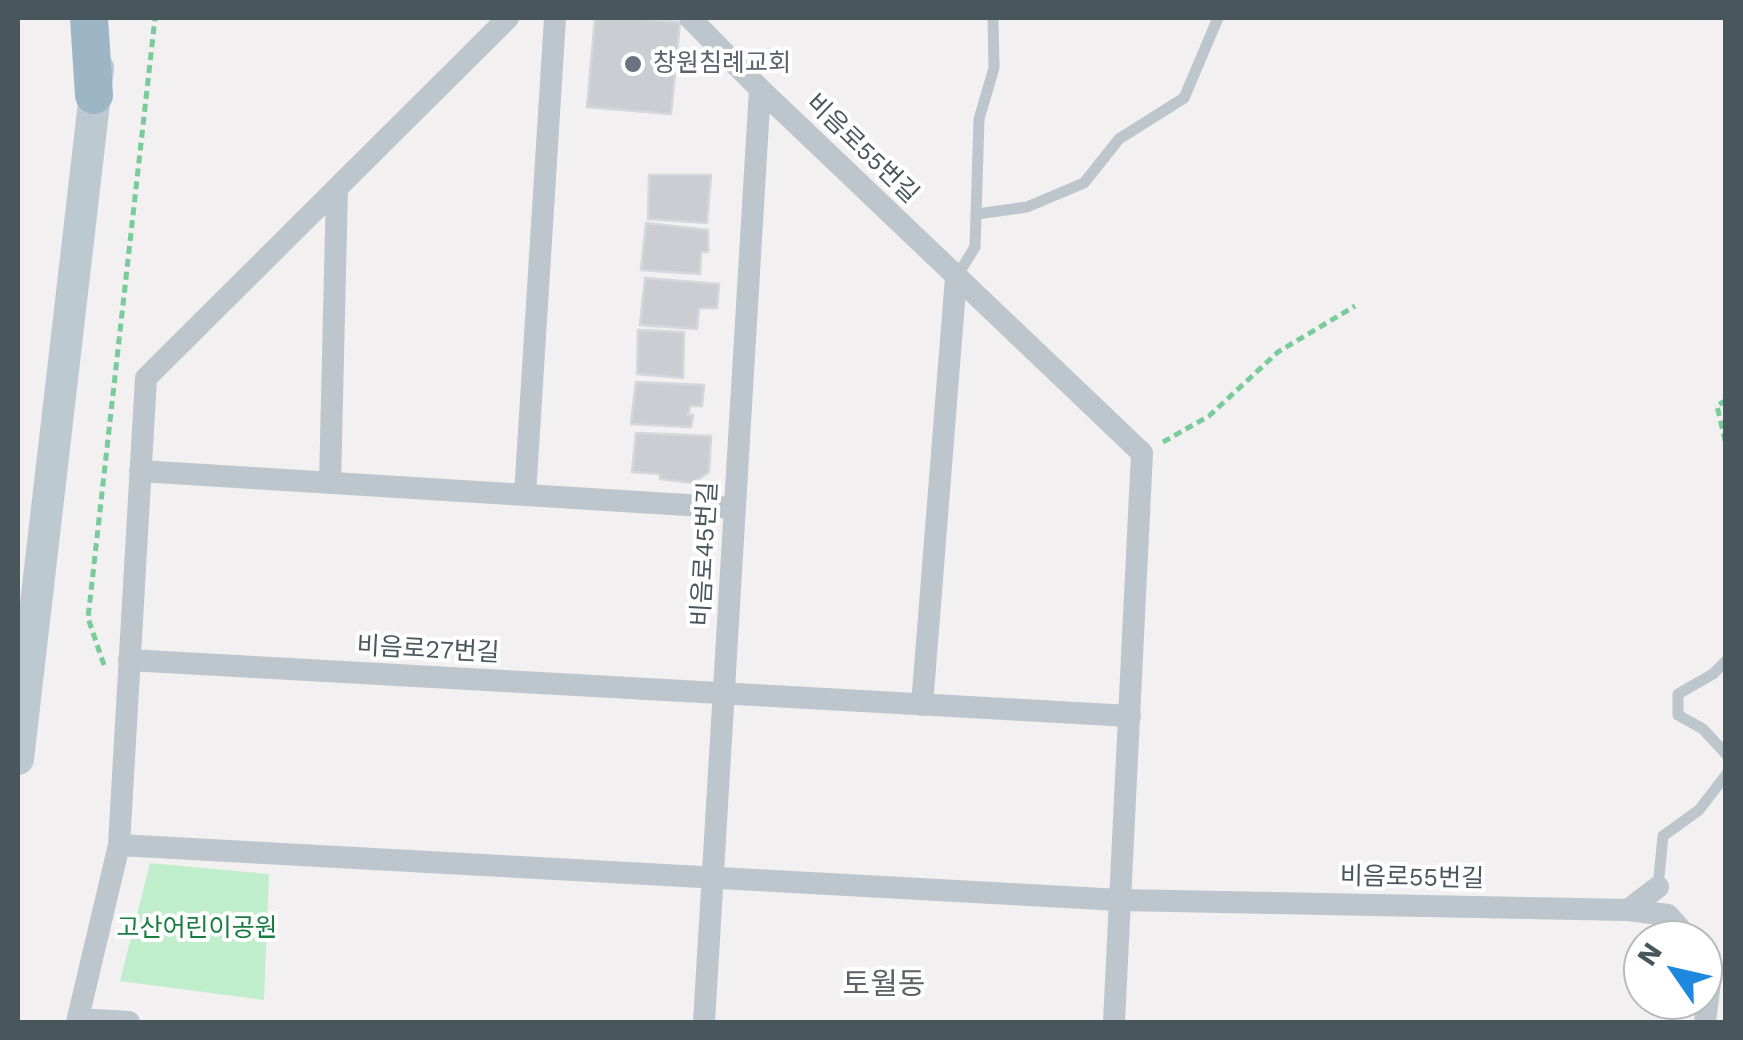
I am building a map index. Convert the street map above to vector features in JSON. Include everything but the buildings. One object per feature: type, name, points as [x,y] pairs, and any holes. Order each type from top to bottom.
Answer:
[{"type":"highway","points":[[90,18],[94,96]]},
{"type":"main road","points":[[18,759],[104,18]]},
{"type":"street","points":[[129,1022],[78,1021],[119,845],[146,378],[508,18]]},
{"type":"street","points":[[524,495],[555,18]]},
{"type":"street","name":"비음로55번길","points":[[690,18],[1142,454]]},
{"type":"street","name":"비음로45번길","points":[[704,1022],[760,89]]},
{"type":"street","points":[[330,483],[337,188]]},
{"type":"street","points":[[922,706],[956,277]]},
{"type":"street","points":[[1114,1022],[1142,454]]},
{"type":"street","points":[[140,471],[735,508]]},
{"type":"street","name":"비음로27번길","points":[[129,660],[724,695]]},
{"type":"street","points":[[724,695],[1130,716]]},
{"type":"street","points":[[119,845],[714,878]]},
{"type":"street","name":"비음로55번길","points":[[714,878],[1120,900],[1628,910],[1668,914],[1673,920]]},
{"type":"street","points":[[1628,910],[1658,887]]},
{"type":"lane","points":[[956,277],[975,247],[979,118],[994,68],[993,18]]},
{"type":"lane","points":[[976,214],[1027,207],[1084,183],[1120,139],[1184,98],[1218,18]]},
{"type":"lane","points":[[1726,661],[1713,674],[1678,694],[1678,716],[1703,729],[1726,754]]},
{"type":"lane","points":[[1700,810],[1726,775]]},
{"type":"lane","points":[[1658,887],[1663,836],[1726,790]]},
{"type":"path","points":[[1142,454],[1210,416],[1278,352],[1355,306]]},
{"type":"path","points":[[1726,400],[1717,406],[1726,444]]},
{"type":"green space","name":"고산어린이공원","points":[[150,863],[269,874],[264,1000],[120,981]]},
{"type":"place","name":"창원침례교회","points":[[633,64]]},
{"type":"district","name":"토월동","points":[[884,985]]}]
